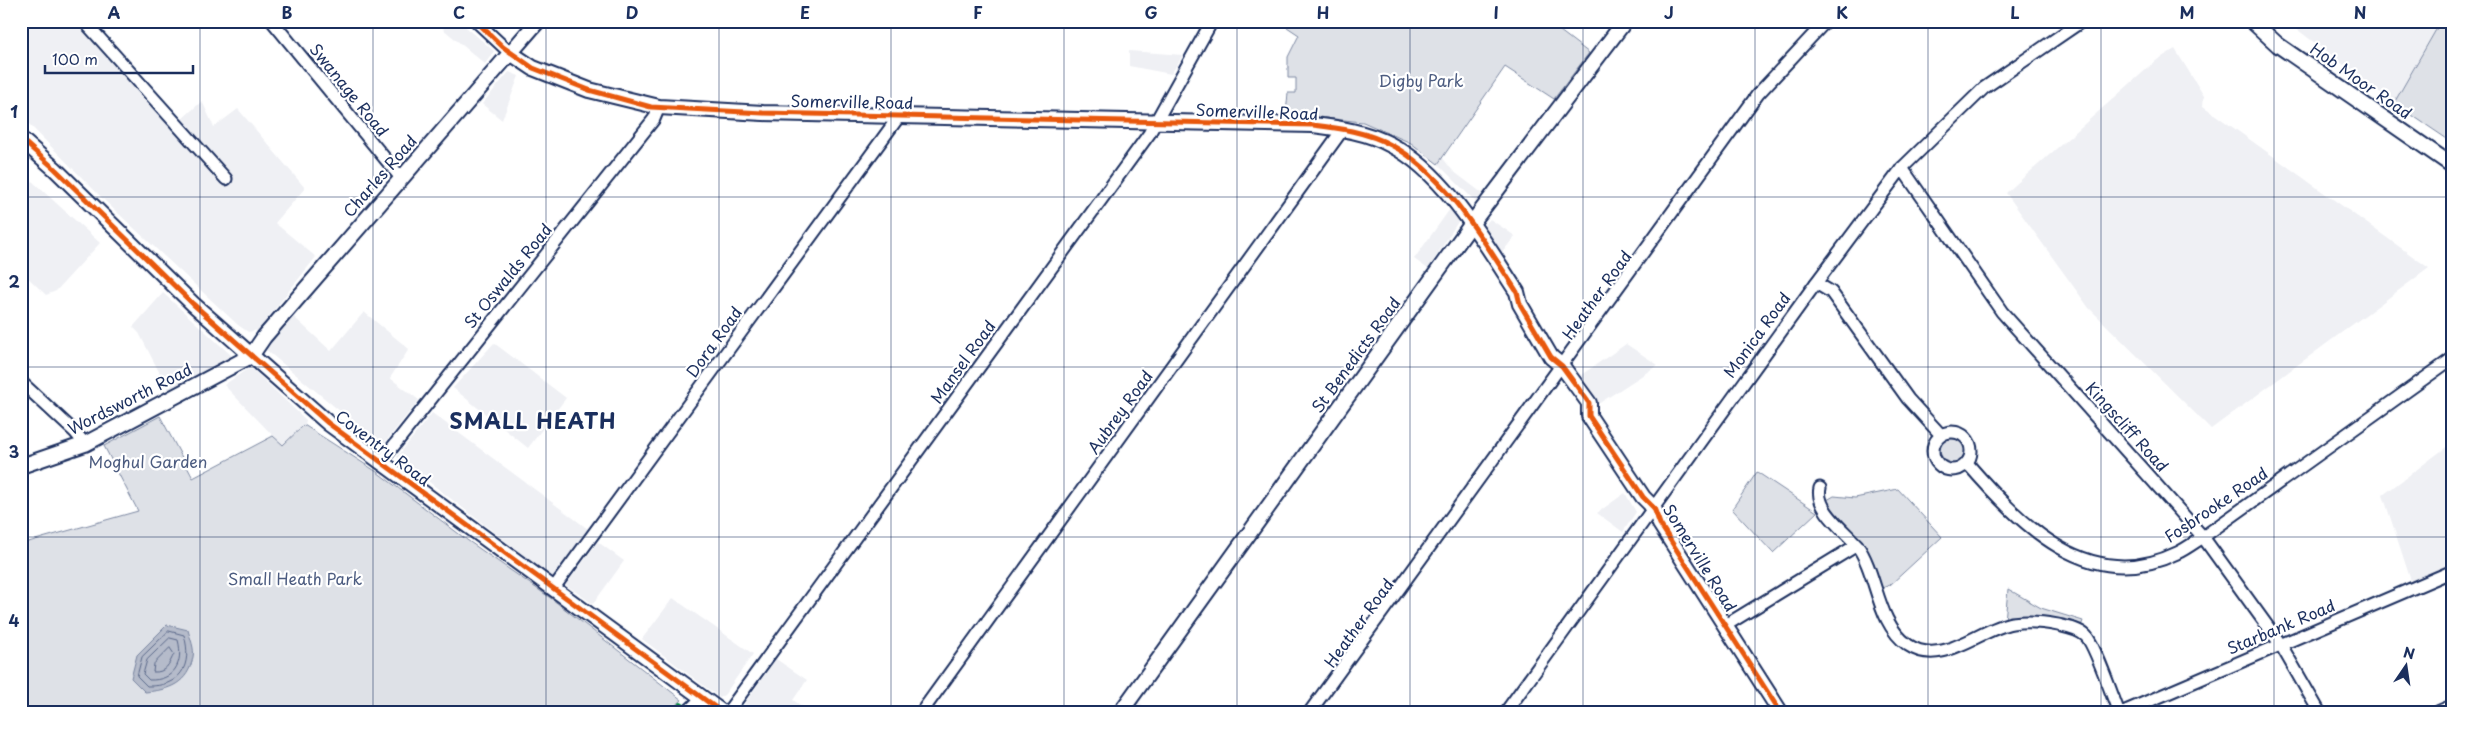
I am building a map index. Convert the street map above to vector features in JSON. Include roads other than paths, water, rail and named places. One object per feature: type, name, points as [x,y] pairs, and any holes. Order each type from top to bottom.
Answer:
[{"type":"street","points":[[84,21],[226,179]]},
{"type":"street","name":"Swanage Road","points":[[272,21],[401,178]]},
{"type":"street","name":"Somerville Road","points":[[476,21],[509,52],[533,68],[590,90],[659,108],[763,113],[1313,125],[1343,129],[1391,145],[1441,185],[1472,224],[1517,292],[1520,304],[1552,357],[1562,366],[1588,403],[1589,416],[1643,497],[1654,508],[1660,524],[1781,713]]},
{"type":"street","name":"Charles Road","points":[[251,356],[401,178],[538,21]]},
{"type":"street","name":"Mansel Road","points":[[725,713],[1143,142],[1212,21]]},
{"type":"street","name":"St Benedicts Road","points":[[1120,713],[1472,224],[1625,21]]},
{"type":"street","name":"Heather Road","points":[[1309,713],[1758,94],[1826,21]]},
{"type":"street","name":"Monica Road","points":[[1505,713],[1654,508],[1657,501],[1902,168],[1984,88],[2082,21]]},
{"type":"street","name":"Hob Moor Road","points":[[2252,21],[2278,45],[2453,166]]},
{"type":"street","name":"St Oswalds Road","points":[[380,463],[654,119],[659,108]]},
{"type":"street","name":"Dora Road","points":[[553,589],[900,115]]},
{"type":"street","name":"Coventry Road","points":[[21,127],[55,169]]},
{"type":"street","name":"Aubrey Road","points":[[921,713],[1343,129]]},
{"type":"street","name":"Coventry Road","points":[[21,139],[55,169],[193,304],[328,423],[380,463],[725,713]]},
{"type":"street","name":"Kingscliff Road","points":[[1902,168],[2002,312],[2203,537],[2281,645],[2320,713]]},
{"type":"street","points":[[1816,283],[1831,292],[1908,398],[1941,435]]},
{"type":"street","name":"Wordsworth Road","points":[[21,466],[85,444],[251,356]]},
{"type":"street","name":"Fosbrooke Road","points":[[1966,463],[1997,498],[2038,535],[2069,554],[2085,560],[2127,565],[2150,563],[2178,553],[2203,537],[2453,358]]},
{"type":"street","points":[[21,382],[75,432],[85,444]]},
{"type":"street","points":[[1954,432],[1966,438],[1971,451],[1966,463],[1957,469],[1951,470],[1936,461],[1933,450],[1937,439],[1941,435],[1954,432]]},
{"type":"street","points":[[1820,488],[1818,496],[1822,506],[1864,555],[1887,621],[1908,645],[1920,650],[1936,653],[2012,623],[2028,622],[2070,627],[2086,636],[2120,713]]},
{"type":"street","points":[[1726,625],[1857,545]]},
{"type":"street","name":"Starbank Road","points":[[2120,713],[2453,571]]},
{"type":"street","points":[[686,713],[702,698]]},
{"type":"street","points":[[2438,713],[2453,707]]},
{"type":"water","points":[[167,625],[188,630],[193,657],[187,674],[176,684],[145,692],[131,678],[137,655]]},
{"type":"district","name":"SMALL HEATH","points":[[533,422]]},
{"type":"park label","name":"Digby Park","points":[[1421,81]]},
{"type":"park label","name":"Moghul Garden","points":[[148,462]]},
{"type":"park label","name":"Small Heath Park","points":[[295,579]]}]
